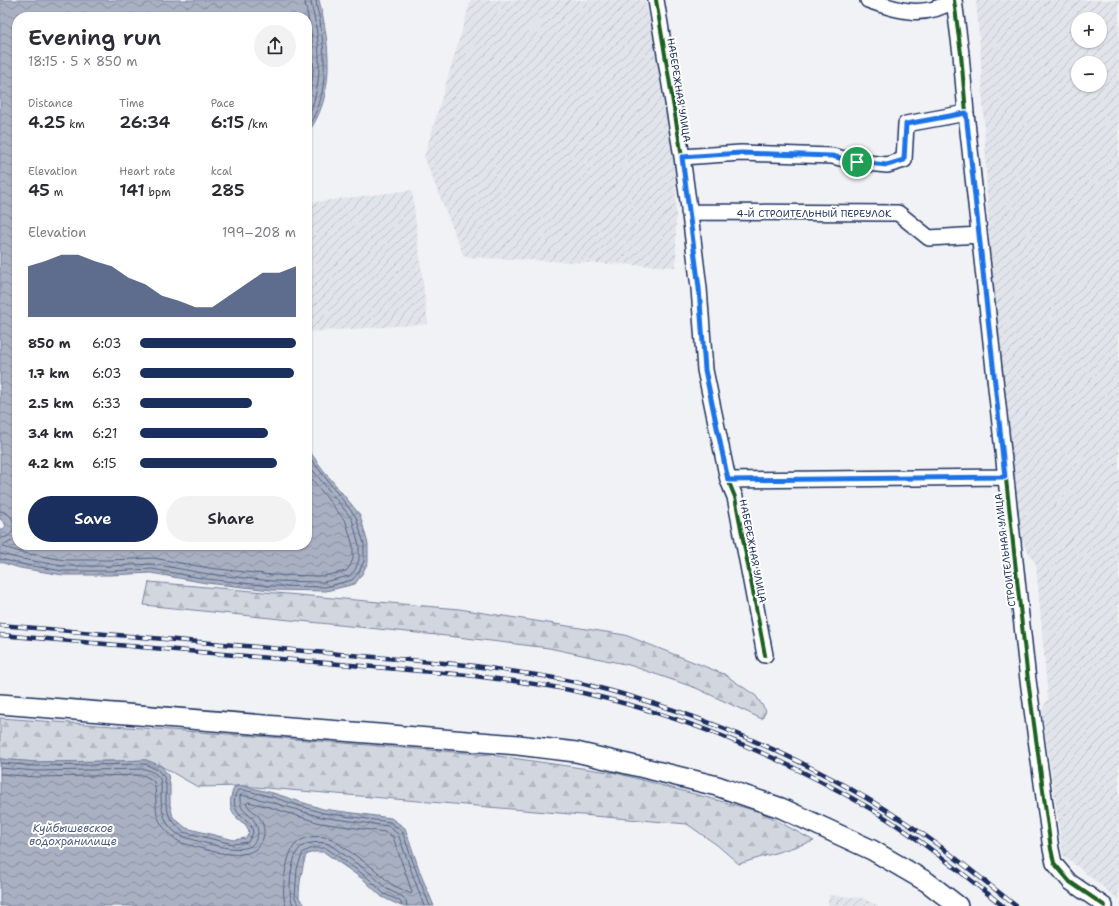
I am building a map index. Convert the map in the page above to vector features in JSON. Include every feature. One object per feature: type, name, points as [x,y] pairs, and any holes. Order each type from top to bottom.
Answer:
[{"type":"main road","points":[[0,704],[510,745],[576,752],[717,786],[781,808],[872,850],[928,882],[958,906]]},
{"type":"street","name":"НАБЕРЕЖНАЯ УЛИЦА","points":[[656,0],[682,157],[699,288],[705,370],[728,480],[735,497],[765,655]]},
{"type":"street","points":[[868,0],[893,9],[917,12],[938,8],[954,0]]},
{"type":"street","name":"СТРОИТЕЛЬНАЯ УЛИЦА","points":[[954,0],[1028,680],[1051,849],[1054,863],[1070,882],[1105,906]]},
{"type":"street","points":[[682,157],[741,153],[832,156],[857,162],[887,165],[904,160],[906,124],[966,113]]},
{"type":"street","name":"4-Й СТРОИТЕЛЬНЫЙ ПЕРЕУЛОК","points":[[689,212],[898,213],[929,238],[979,235]]},
{"type":"street","points":[[728,480],[1005,477]]},
{"type":"shaded area","points":[[471,0],[645,0],[657,49],[676,169],[676,267],[464,257],[424,157]]},
{"type":"shaded area","points":[[976,0],[1119,0],[1119,900],[1063,855],[1042,710],[1048,699],[1036,565],[1020,538],[990,256],[981,61]]},
{"type":"shaded area","points":[[412,190],[428,324],[312,332],[312,202]]},
{"type":"shaded area","points":[[829,895],[862,898],[879,906],[828,906]]},
{"type":"green space","points":[[149,582],[459,609],[625,635],[724,674],[756,696],[766,711],[762,719],[696,688],[629,665],[549,648],[144,605]]},
{"type":"green space","points":[[0,718],[269,737],[491,755],[616,773],[761,812],[814,841],[739,864],[717,845],[687,824],[243,786],[198,787],[161,766],[146,760],[36,762],[0,759]]},
{"type":"water","points":[[0,0],[319,0],[326,34],[328,69],[323,103],[312,126],[312,12],[12,12],[12,550],[312,550],[312,455],[360,515],[368,544],[368,562],[362,574],[355,584],[326,591],[271,590],[206,583],[151,573],[63,575],[20,568],[0,562],[0,529],[3,529],[6,526],[0,519]]},
{"type":"water","name":"Куйбышевское водохранилище","points":[[0,759],[36,762],[146,760],[161,766],[168,775],[170,785],[170,805],[173,817],[186,828],[234,840],[246,838],[249,833],[246,825],[235,816],[231,809],[231,797],[235,786],[243,786],[273,793],[323,809],[391,818],[405,828],[421,875],[434,906],[401,906],[382,897],[364,880],[324,852],[313,852],[306,855],[300,881],[299,898],[306,906],[0,906]]},
{"type":"railway","points":[[0,625],[467,665],[558,678],[588,685],[682,713],[772,749],[816,771],[901,819],[941,847],[1016,906]]},
{"type":"railway","points":[[0,635],[467,675],[554,687],[621,702],[695,726],[732,740],[803,772],[837,790],[906,831],[1003,906]]},
{"type":"cycle path","points":[[656,0],[682,157],[691,223],[699,288],[705,370],[728,480],[735,497],[765,655]]},
{"type":"cycle path","points":[[954,0],[1028,680],[1051,849],[1054,863],[1070,882],[1105,906]]},
{"type":"route","points":[[966,113],[1005,477],[728,480],[705,370],[699,288],[682,157],[741,153],[832,156],[857,162],[887,165],[904,160],[906,124],[966,113]]}]
